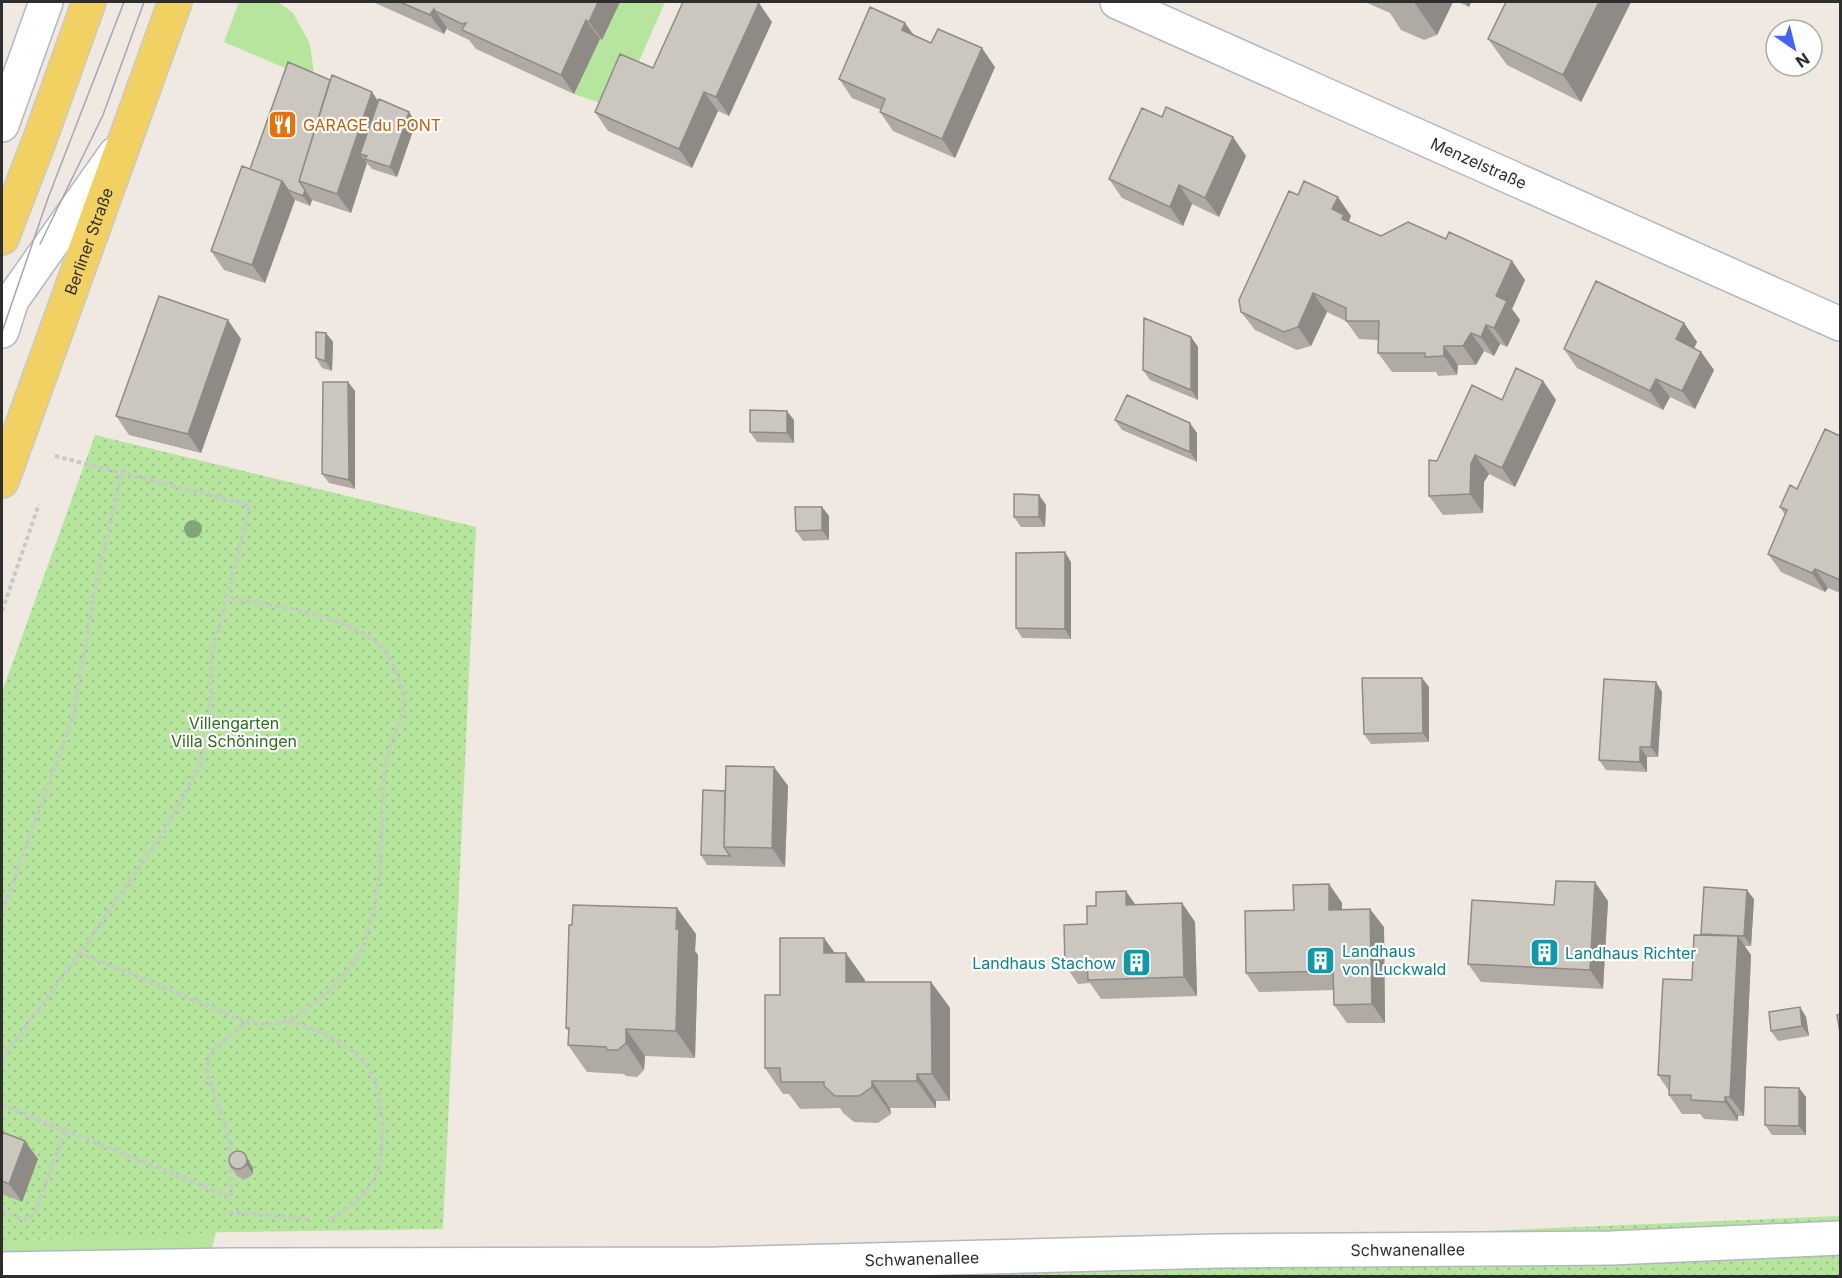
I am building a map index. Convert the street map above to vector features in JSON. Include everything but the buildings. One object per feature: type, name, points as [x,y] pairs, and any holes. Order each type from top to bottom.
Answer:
[{"type":"main road","points":[[2,238],[89,2]]},
{"type":"main road","name":"Berliner Straße","points":[[2,481],[175,2]]},
{"type":"street","points":[[2,125],[46,2]]},
{"type":"street","name":"Menzelstraße","points":[[1117,2],[1840,324]]},
{"type":"street","points":[[2,331],[12,300],[126,138]]},
{"type":"street","name":"Schwanenallee","points":[[2,1269],[231,1265],[718,1264],[1217,1251],[1611,1248],[1840,1238]]},
{"type":"path","points":[[2,1059],[164,832],[199,767],[210,724],[212,651],[250,504],[14,446]]},
{"type":"path","points":[[2,913],[73,716],[94,593],[122,472]]},
{"type":"path","points":[[227,597],[317,616],[361,631],[385,651],[403,686],[404,707],[398,729],[388,749],[384,772],[379,885],[373,914],[361,951],[340,981],[312,1005],[288,1021]]},
{"type":"path","points":[[80,952],[247,1022],[261,1024],[288,1021],[309,1026],[331,1036],[352,1052],[370,1072],[379,1099],[383,1130],[381,1155],[374,1178],[358,1199],[328,1221],[229,1212]]},
{"type":"path","points":[[2,1105],[231,1197],[229,1137],[206,1070],[210,1052],[247,1022]]},
{"type":"path","points":[[2,1211],[25,1220],[33,1215],[65,1131]]},
{"type":"green space","points":[[239,2],[278,2],[293,13],[310,44],[315,81],[224,42]]},
{"type":"green space","points":[[620,2],[665,2],[618,109],[574,94]]},
{"type":"green space","name":"Villengarten Villa Schöningen","points":[[95,435],[476,527],[443,1229],[230,1232],[2,1241],[2,692]]},
{"type":"green space","points":[[1840,1216],[1840,1276],[2,1276],[1242,1241]]},
{"type":"green space","points":[[216,1232],[212,1248],[200,1257],[2,1260],[2,1241]]},
{"type":"tram line","points":[[2,332],[48,198],[124,2]]},
{"type":"tram line","points":[[40,244],[103,115],[144,2]]},
{"type":"place","name":"GARAGE du PONT","points":[[282,125]]},
{"type":"place","name":"Landhaus Richter","points":[[1544,953]]},
{"type":"place","name":"Landhaus von Luckwald","points":[[1321,960]]},
{"type":"place","name":"Landhaus Stachow","points":[[1137,963]]}]
